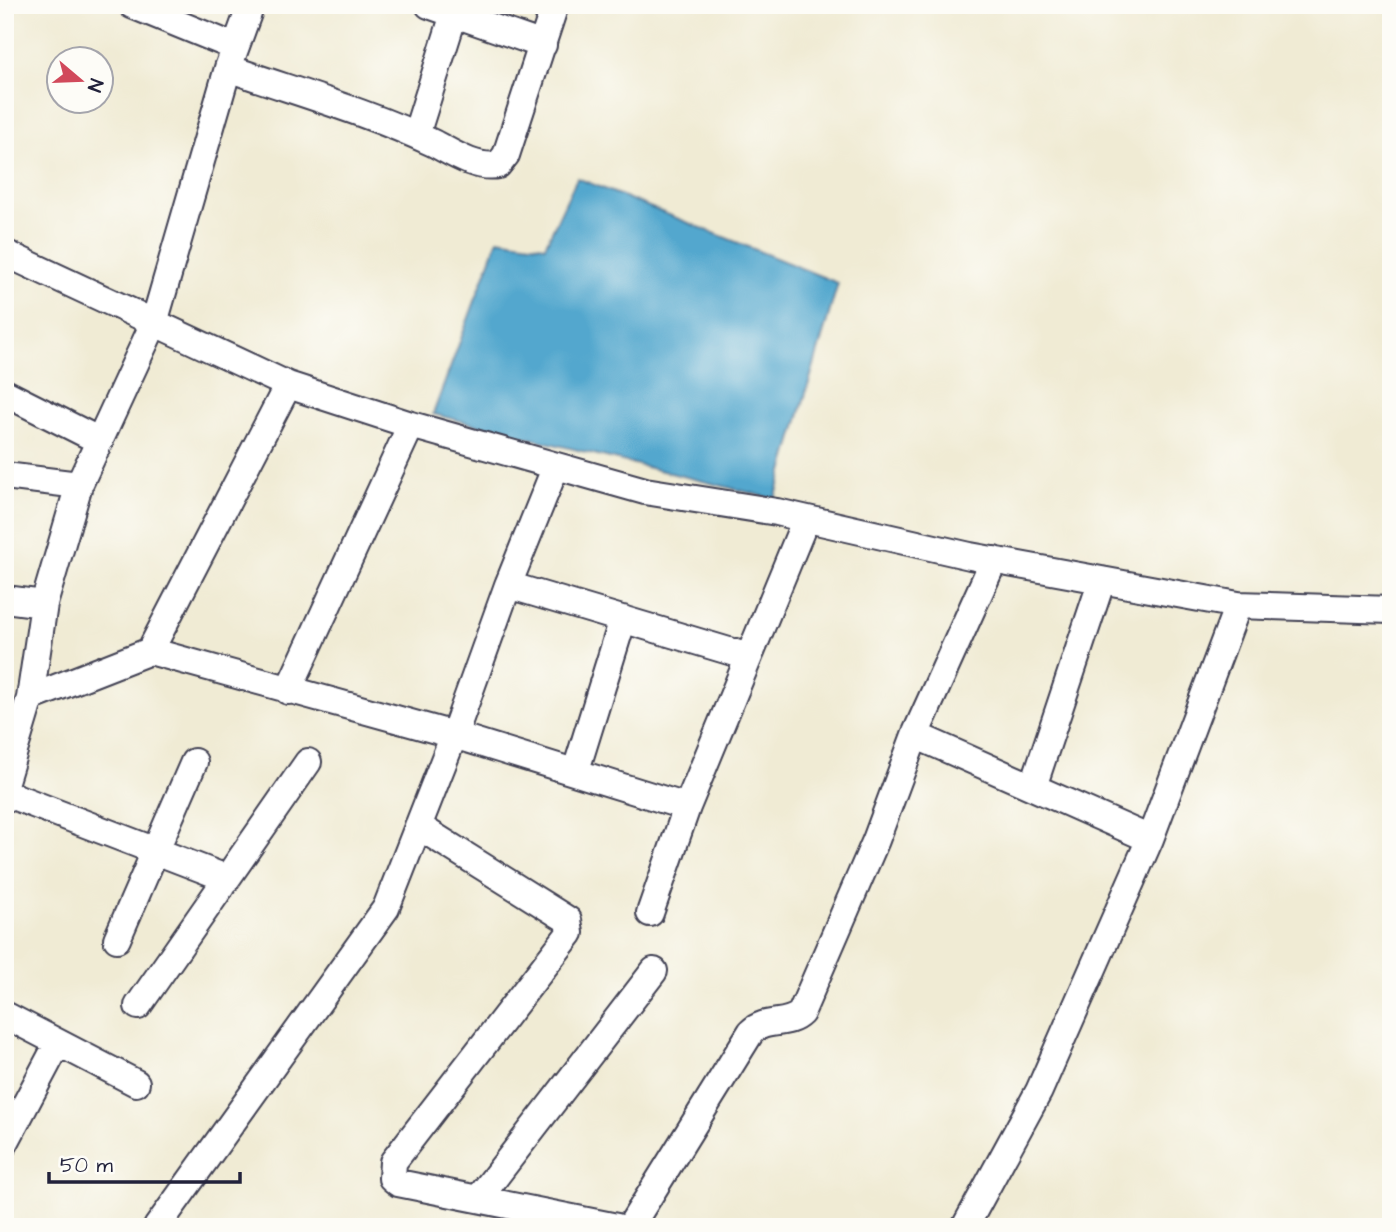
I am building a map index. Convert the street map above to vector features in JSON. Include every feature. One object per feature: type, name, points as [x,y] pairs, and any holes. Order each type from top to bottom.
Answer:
[{"type":"street","points":[[132,5],[231,57],[416,135],[473,163],[489,167],[498,165],[506,155],[555,5]]},
{"type":"street","points":[[5,781],[30,698],[44,604],[79,485],[154,323],[231,57],[251,5]]},
{"type":"street","points":[[429,5],[542,45]]},
{"type":"street","points":[[416,135],[454,14]]},
{"type":"street","points":[[5,253],[288,385],[411,425],[645,491],[807,519],[994,560],[1238,605],[1391,610]]},
{"type":"street","points":[[150,651],[288,385]]},
{"type":"street","points":[[5,393],[100,441]]},
{"type":"street","points":[[288,691],[411,425]]},
{"type":"street","points":[[157,1227],[386,908],[556,466]]},
{"type":"street","points":[[5,475],[79,485]]},
{"type":"street","points":[[650,913],[687,807],[807,519]]},
{"type":"street","points":[[630,1227],[751,1032],[769,1021],[791,1021],[801,1013],[876,840],[915,734],[994,560]]},
{"type":"street","points":[[1033,787],[1102,580]]},
{"type":"street","points":[[508,585],[749,657]]},
{"type":"street","points":[[5,599],[44,604]]},
{"type":"street","points":[[965,1227],[1038,1091],[1150,839],[1238,605]]},
{"type":"street","points":[[576,770],[623,619]]},
{"type":"street","points":[[30,698],[150,651],[576,770],[687,807]]},
{"type":"street","points":[[915,734],[1150,839]]},
{"type":"street","points":[[117,939],[194,762]]},
{"type":"street","points":[[138,1006],[308,762]]},
{"type":"street","points":[[5,793],[226,878]]},
{"type":"street","points":[[418,826],[568,920],[571,926],[570,933],[391,1170],[392,1178],[398,1183],[617,1227]]},
{"type":"street","points":[[479,1198],[654,971]]},
{"type":"street","points":[[5,1015],[136,1083]]},
{"type":"street","points":[[5,1143],[58,1043]]},
{"type":"water","points":[[577,178],[838,283],[775,499],[433,414],[498,239],[545,246]]}]
